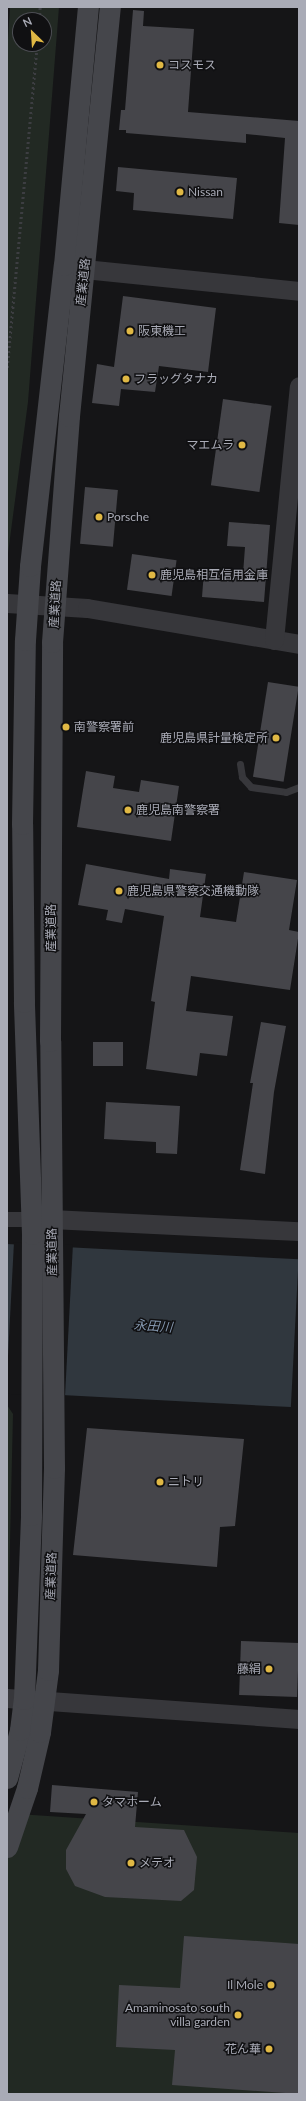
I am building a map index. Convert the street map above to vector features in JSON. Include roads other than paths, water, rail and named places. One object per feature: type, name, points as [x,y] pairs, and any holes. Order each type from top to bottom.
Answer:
[{"type":"main road","name":"産業道路","points":[[25,1699],[48,1670],[52,1563],[54,1403],[24,1002],[22,824],[28,604],[88,7]]},
{"type":"main road","name":"産業道路","points":[[7,1778],[20,1730],[25,1699],[29,1616],[32,1401],[42,1227],[50,1001],[55,606],[84,269],[110,7]]},
{"type":"main road","name":"産業道路","points":[[7,1847],[26,1788],[40,1732],[25,1699]]},
{"type":"street","points":[[84,269],[299,291]]},
{"type":"street","points":[[274,640],[299,386]]},
{"type":"street","points":[[7,603],[87,608],[299,644]]},
{"type":"street","points":[[7,1219],[42,1227],[299,1231]]},
{"type":"street","points":[[25,1699],[299,1719]]},
{"type":"lane","points":[[240,764],[242,777],[251,787],[286,792],[299,787]]},
{"type":"water","name":"永田川","points":[[7,1244],[299,1259],[291,1407],[7,1392]]},
{"type":"place","name":"コスモス","points":[[160,65]]},
{"type":"place","name":"Nissan","points":[[180,192]]},
{"type":"place","name":"阪東機工","points":[[130,331]]},
{"type":"place","name":"フラッグタナカ","points":[[126,379]]},
{"type":"place","name":"マエムラ","points":[[242,445]]},
{"type":"place","name":"Porsche","points":[[99,517]]},
{"type":"place","name":"鹿児島相互信用金庫","points":[[152,575]]},
{"type":"place","name":"南警察署前","points":[[66,727]]},
{"type":"place","name":"鹿児島県計量検定所","points":[[276,738]]},
{"type":"place","name":"鹿児島南警察署","points":[[128,810]]},
{"type":"place","name":"鹿児島県警察交通機動隊","points":[[119,891]]},
{"type":"place","name":"ニトリ","points":[[160,1482]]},
{"type":"place","name":"藤絹","points":[[269,1669]]},
{"type":"place","name":"タマホーム","points":[[94,1802]]},
{"type":"place","name":"メテオ","points":[[131,1863]]},
{"type":"place","name":"Il Mole","points":[[271,1985]]},
{"type":"place","name":"Amaminosato south villa garden","points":[[238,2015]]},
{"type":"place","name":"花ん華","points":[[269,2049]]}]
